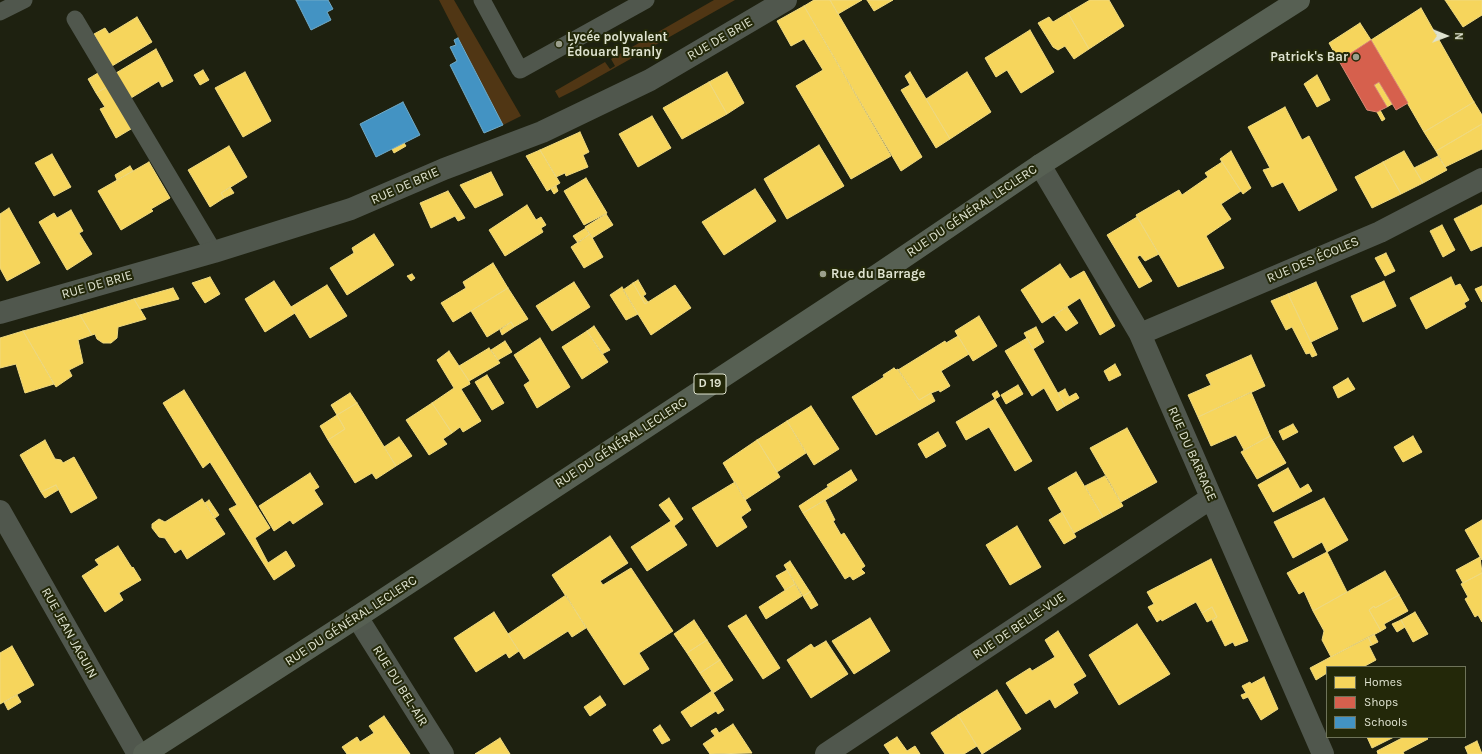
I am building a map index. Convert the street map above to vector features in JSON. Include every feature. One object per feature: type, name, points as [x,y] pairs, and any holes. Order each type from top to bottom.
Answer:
[{"type":"main road","name":"RUE DU GÉNÉRAL LECLERC","points":[[144,754],[357,617],[879,274],[1040,165],[1300,0]]},
{"type":"street","name":"RUE DE BRIE","points":[[0,313],[214,252],[351,210],[444,168],[542,132],[650,80],[786,0]]},
{"type":"street","name":"RUE DU BARRAGE","points":[[1040,165],[1140,334],[1324,754]]},
{"type":"street","name":"RUE DES ÉCOLES","points":[[1140,334],[1380,232],[1482,179]]},
{"type":"street","name":"RUE DE BELLE-VUE","points":[[826,754],[1211,498]]},
{"type":"street","name":"RUE JEAN JAGUIN","points":[[0,511],[138,754]]},
{"type":"street","name":"RUE DU BEL-AIR","points":[[357,617],[443,754]]},
{"type":"lane","points":[[0,12],[24,0]]},
{"type":"lane","points":[[482,0],[520,70],[646,0]]},
{"type":"lane","points":[[75,19],[214,252]]},
{"type":"shaded area","points":[[439,0],[454,0],[521,116],[503,125]]},
{"type":"shaded area","points":[[714,0],[735,0],[559,98],[555,91],[605,62],[610,69],[615,66],[611,59]]},
{"type":"building: Homes","points":[[814,0],[830,0],[922,157],[901,171],[804,6]]},
{"type":"building: Homes","points":[[830,0],[862,0],[838,14]]},
{"type":"building: Homes","points":[[867,0],[893,0],[874,11]]},
{"type":"building: Homes","points":[[1090,0],[1109,0],[1124,26],[1089,49],[1068,13]]},
{"type":"building: Homes","points":[[1445,0],[1482,0],[1482,15],[1463,27]]},
{"type":"building: Homes","points":[[804,6],[891,156],[851,179],[796,86],[823,70],[804,39],[791,46],[777,21]]},
{"type":"building: Homes","points":[[1421,8],[1474,102],[1424,132],[1371,40]]},
{"type":"building: Homes","points":[[1068,13],[1089,49],[1074,59],[1065,46],[1058,50],[1053,47],[1038,23],[1049,17],[1053,22]]},
{"type":"building: Homes","points":[[137,17],[152,42],[112,66],[94,34],[105,28],[109,34]]},
{"type":"building: Homes","points":[[1360,23],[1371,40],[1339,61],[1329,43]]},
{"type":"building: Homes","points":[[1030,30],[1054,72],[1021,93],[1007,70],[996,77],[985,58]]},
{"type":"building: Homes","points":[[156,49],[173,81],[162,87],[159,81],[131,98],[116,73]]},
{"type":"building: Homes","points":[[203,70],[209,80],[200,85],[194,75]]},
{"type":"building: Homes","points":[[245,72],[271,121],[243,137],[215,88]]},
{"type":"building: Homes","points":[[727,72],[744,103],[727,114],[709,82]]},
{"type":"building: Homes","points":[[910,72],[950,139],[936,148],[901,90],[910,85],[905,76]]},
{"type":"building: Homes","points":[[967,72],[991,112],[950,139],[926,99]]},
{"type":"building: Homes","points":[[98,73],[107,87],[96,93],[88,79]]},
{"type":"building: Homes","points":[[1317,75],[1330,100],[1317,107],[1304,84]]},
{"type":"building: Homes","points":[[709,82],[727,114],[682,139],[663,108]]},
{"type":"building: Homes","points":[[1379,82],[1392,104],[1387,107],[1374,85]]},
{"type":"building: Homes","points":[[107,87],[131,129],[116,138],[100,109],[105,107],[96,93]]},
{"type":"building: Homes","points":[[1474,102],[1482,115],[1482,124],[1436,151],[1424,132]]},
{"type":"building: Homes","points":[[1285,107],[1302,140],[1309,136],[1337,190],[1299,211],[1283,182],[1272,187],[1263,170],[1270,168],[1248,127]]},
{"type":"building: Homes","points":[[1380,110],[1385,119],[1382,121],[1377,112]]},
{"type":"building: Homes","points":[[652,116],[671,148],[638,167],[619,134]]},
{"type":"building: Homes","points":[[1482,124],[1482,149],[1445,167],[1436,151]]},
{"type":"building: Homes","points":[[580,132],[589,152],[583,155],[588,167],[566,176],[565,173],[556,177],[540,150]]},
{"type":"building: Homes","points":[[404,143],[406,146],[394,153],[392,149]]},
{"type":"building: Homes","points":[[819,145],[844,186],[787,219],[764,179]]},
{"type":"building: Homes","points":[[229,146],[247,177],[221,193],[224,198],[210,207],[188,170]]},
{"type":"building: Homes","points":[[540,150],[560,183],[547,191],[526,156]]},
{"type":"building: Homes","points":[[1231,151],[1251,188],[1243,194],[1220,159]]},
{"type":"building: Homes","points":[[1404,151],[1423,183],[1401,194],[1383,162]]},
{"type":"building: Homes","points":[[52,154],[71,187],[54,196],[35,163]]},
{"type":"building: Homes","points":[[1438,156],[1447,170],[1423,183],[1414,168]]},
{"type":"building: Homes","points":[[149,162],[170,198],[151,209],[153,211],[121,230],[98,191]]},
{"type":"building: Homes","points":[[1222,162],[1241,191],[1221,204],[1231,219],[1206,236],[1224,268],[1178,287],[1136,215],[1179,190],[1182,195],[1208,177],[1205,173]]},
{"type":"building: Homes","points":[[1383,162],[1401,194],[1372,208],[1355,177]]},
{"type":"building: Homes","points":[[130,166],[133,171],[117,180],[115,175]]},
{"type":"building: Homes","points":[[491,172],[503,195],[475,208],[460,185]]},
{"type":"building: Homes","points":[[586,178],[607,213],[584,225],[564,191]]},
{"type":"building: Homes","points":[[556,186],[558,191],[554,194],[551,189]]},
{"type":"building: Homes","points":[[230,187],[234,193],[224,198],[221,193]]},
{"type":"building: Homes","points":[[755,189],[776,221],[724,255],[702,222]]},
{"type":"building: Homes","points":[[448,191],[465,218],[458,221],[455,216],[431,228],[420,203]]},
{"type":"building: Homes","points":[[527,205],[536,220],[541,217],[546,225],[541,228],[543,232],[505,256],[489,230]]},
{"type":"building: Homes","points":[[1482,205],[1482,246],[1471,251],[1454,219]]},
{"type":"building: Homes","points":[[9,208],[40,263],[7,281],[0,268],[0,214]]},
{"type":"building: Homes","points":[[71,210],[83,231],[79,233],[92,254],[67,270],[39,222],[54,213],[57,218]]},
{"type":"building: Homes","points":[[606,214],[613,225],[592,238],[585,227]]},
{"type":"building: Homes","points":[[1137,217],[1159,254],[1145,261],[1140,255],[1137,257],[1152,281],[1139,288],[1107,235]]},
{"type":"building: Homes","points":[[1442,225],[1455,250],[1443,257],[1430,231]]},
{"type":"building: Homes","points":[[586,228],[590,234],[578,243],[573,236]]},
{"type":"building: Homes","points":[[374,234],[394,265],[347,295],[330,268],[354,253],[352,248]]},
{"type":"building: Homes","points":[[590,234],[603,257],[584,268],[571,247]]},
{"type":"building: Homes","points":[[1386,253],[1395,271],[1385,276],[1375,258]]},
{"type":"building: Homes","points":[[493,263],[508,288],[453,322],[441,303],[466,288],[463,282]]},
{"type":"building: Homes","points":[[1060,264],[1070,279],[1084,271],[1115,326],[1100,335],[1080,298],[1042,323],[1021,290]]},
{"type":"building: Homes","points":[[412,274],[415,278],[411,281],[407,276]]},
{"type":"building: Homes","points":[[210,277],[220,294],[205,303],[192,283]]},
{"type":"building: Homes","points":[[1451,277],[1455,286],[1460,284],[1469,300],[1464,303],[1466,307],[1426,329],[1410,298]]},
{"type":"building: Homes","points":[[638,280],[646,294],[643,296],[648,302],[645,304],[633,283]]},
{"type":"building: Homes","points":[[274,281],[295,313],[265,332],[245,299]]},
{"type":"building: Homes","points":[[1384,281],[1396,306],[1363,322],[1351,296]]},
{"type":"building: Homes","points":[[574,282],[590,307],[552,331],[536,306]]},
{"type":"building: Homes","points":[[1316,282],[1338,329],[1311,342],[1288,294]]},
{"type":"building: Homes","points":[[633,283],[645,304],[675,285],[691,308],[651,335],[623,290]]},
{"type":"building: Homes","points":[[327,285],[347,316],[310,338],[291,307]]},
{"type":"building: Homes","points":[[1482,286],[1482,302],[1475,289]]},
{"type":"building: Homes","points":[[622,287],[638,314],[626,320],[610,295]]},
{"type":"building: Homes","points":[[173,288],[179,299],[140,309],[134,299]]},
{"type":"building: Homes","points":[[508,288],[528,319],[514,327],[511,322],[487,337],[471,311]]},
{"type":"building: Homes","points":[[1288,294],[1317,355],[1312,357],[1310,353],[1306,354],[1292,327],[1286,330],[1271,301]]},
{"type":"building: Homes","points":[[134,299],[146,319],[118,327],[117,338],[111,343],[103,343],[97,339],[95,334],[92,335],[80,315]]},
{"type":"building: Homes","points":[[1067,307],[1078,323],[1066,331],[1054,315]]},
{"type":"building: Homes","points":[[80,315],[92,335],[78,340],[83,363],[69,370],[72,376],[56,387],[23,331]]},
{"type":"building: Homes","points":[[979,316],[997,346],[973,361],[955,331]]},
{"type":"building: Homes","points":[[511,322],[514,327],[502,335],[500,330]]},
{"type":"building: Homes","points":[[594,326],[610,350],[602,354],[587,331]]},
{"type":"building: Homes","points":[[1036,327],[1044,342],[1033,349],[1024,333]]},
{"type":"building: Homes","points":[[23,331],[54,384],[25,393],[16,364],[0,368],[0,338]]},
{"type":"building: Homes","points":[[587,331],[608,362],[582,379],[562,347]]},
{"type":"building: Homes","points":[[958,336],[969,354],[941,371],[950,386],[940,392],[939,390],[931,393],[919,400],[898,370],[945,341],[946,343]]},
{"type":"building: Homes","points":[[540,338],[570,387],[537,408],[524,385],[530,381],[514,355]]},
{"type":"building: Homes","points":[[1027,338],[1065,406],[1057,411],[1044,388],[1032,396],[1005,351]]},
{"type":"building: Homes","points":[[505,341],[512,352],[498,360],[491,350]]},
{"type":"building: Homes","points":[[489,348],[500,363],[469,381],[459,366]]},
{"type":"building: Homes","points":[[449,351],[469,381],[470,384],[461,389],[481,421],[463,432],[460,427],[452,433],[432,403],[454,388],[437,360]]},
{"type":"building: Homes","points":[[1251,355],[1265,386],[1198,417],[1188,395],[1211,385],[1206,375]]},
{"type":"building: Homes","points":[[1115,364],[1121,375],[1109,381],[1104,371]]},
{"type":"building: Homes","points":[[894,368],[896,370],[898,369],[919,400],[931,393],[935,401],[876,435],[852,397],[884,377],[883,375]]},
{"type":"building: Homes","points":[[487,375],[504,403],[492,410],[475,382]]},
{"type":"building: Homes","points":[[1348,378],[1355,389],[1338,398],[1333,387]]},
{"type":"building: Homes","points":[[1018,385],[1023,394],[1006,404],[1001,395]]},
{"type":"building: Homes","points":[[1065,389],[1069,397],[1076,393],[1079,398],[1065,406],[1058,393]]},
{"type":"building: Homes","points":[[184,390],[270,528],[255,538],[268,563],[286,551],[295,566],[274,580],[229,509],[237,505],[210,462],[203,468],[163,403]]},
{"type":"building: Homes","points":[[997,391],[1000,396],[995,399],[992,394]]},
{"type":"building: Homes","points":[[1251,392],[1270,436],[1244,450],[1236,435],[1211,446],[1198,417]]},
{"type":"building: Homes","points":[[350,393],[357,403],[337,415],[331,405]]},
{"type":"building: Homes","points":[[995,399],[1032,461],[1015,471],[989,427],[966,440],[956,422]]},
{"type":"building: Homes","points":[[357,403],[396,466],[376,479],[372,473],[355,483],[328,440],[345,429],[337,415]]},
{"type":"building: Homes","points":[[432,403],[452,433],[443,439],[447,444],[429,455],[406,420]]},
{"type":"building: Homes","points":[[811,406],[839,449],[814,465],[787,421]]},
{"type":"building: Homes","points":[[337,415],[345,429],[328,440],[320,426]]},
{"type":"building: Homes","points":[[787,421],[806,453],[777,472],[757,440]]},
{"type":"building: Homes","points":[[1293,424],[1298,432],[1283,440],[1279,431]]},
{"type":"building: Homes","points":[[1127,428],[1157,482],[1121,502],[1090,448]]},
{"type":"building: Homes","points":[[938,432],[946,446],[926,458],[918,444]]},
{"type":"building: Homes","points":[[1270,436],[1286,463],[1257,479],[1241,452]]},
{"type":"building: Homes","points":[[1413,436],[1422,452],[1403,462],[1394,447]]},
{"type":"building: Homes","points":[[399,437],[412,456],[396,466],[384,447]]},
{"type":"building: Homes","points":[[45,440],[55,459],[61,460],[63,463],[74,457],[97,498],[71,513],[56,485],[41,492],[20,455]]},
{"type":"building: Homes","points":[[757,440],[780,477],[745,500],[723,463]]},
{"type":"building: Homes","points":[[1288,468],[1300,489],[1308,484],[1312,491],[1273,512],[1258,485]]},
{"type":"building: Homes","points":[[851,470],[857,480],[834,495],[827,485]]},
{"type":"building: Homes","points":[[1076,472],[1103,517],[1074,533],[1048,488]]},
{"type":"building: Homes","points":[[310,473],[319,487],[314,490],[323,504],[293,524],[290,520],[274,531],[259,506]]},
{"type":"building: Homes","points":[[1105,476],[1123,506],[1103,517],[1085,486]]},
{"type":"building: Homes","points":[[735,482],[751,510],[741,517],[747,527],[717,547],[692,508]]},
{"type":"building: Homes","points":[[56,485],[58,490],[45,498],[41,492]]},
{"type":"building: Homes","points":[[828,487],[834,495],[803,513],[799,506]]},
{"type":"building: Homes","points":[[669,498],[683,519],[674,526],[687,545],[647,571],[631,547],[671,521],[659,505]]},
{"type":"building: Homes","points":[[1324,498],[1348,540],[1327,552],[1322,542],[1293,558],[1274,522]]},
{"type":"building: Homes","points":[[202,499],[225,534],[187,559],[181,549],[175,553],[165,538],[159,537],[152,528],[152,524],[159,519],[165,522]]},
{"type":"building: Homes","points":[[209,500],[219,515],[215,518],[205,503]]},
{"type":"building: Homes","points":[[825,500],[835,520],[833,521],[841,535],[844,533],[865,566],[861,569],[865,573],[853,580],[850,576],[845,579],[803,513]]},
{"type":"building: Homes","points":[[1062,512],[1076,537],[1064,544],[1049,520]]},
{"type":"building: Homes","points":[[1482,520],[1482,560],[1465,530]]},
{"type":"building: Homes","points":[[1017,526],[1041,567],[1010,585],[986,545]]},
{"type":"building: Homes","points":[[610,536],[628,563],[600,581],[603,585],[631,568],[673,631],[639,653],[649,669],[624,685],[552,575]]},
{"type":"building: Homes","points":[[118,546],[141,580],[119,593],[123,600],[105,612],[82,576],[99,565],[95,560]]},
{"type":"building: Homes","points":[[1327,552],[1347,592],[1313,611],[1304,591],[1299,594],[1287,573]]},
{"type":"building: Homes","points":[[1480,557],[1482,573],[1463,583],[1456,570]]},
{"type":"building: Homes","points":[[1211,559],[1248,641],[1235,646],[1233,642],[1225,646],[1212,620],[1217,617],[1212,607],[1202,613],[1196,602],[1162,621],[1161,619],[1157,622],[1148,607],[1154,604],[1147,592]]},
{"type":"building: Homes","points":[[790,561],[810,592],[803,596],[784,565]]},
{"type":"building: Homes","points":[[787,570],[795,584],[785,590],[776,576]]},
{"type":"building: Homes","points":[[1385,571],[1399,595],[1375,608],[1374,606],[1369,610],[1381,631],[1331,657],[1322,640],[1324,631],[1313,611]]},
{"type":"building: Homes","points":[[1482,573],[1482,622],[1478,615],[1475,617],[1465,599],[1468,597],[1461,584]]},
{"type":"building: Homes","points":[[795,584],[802,596],[766,619],[759,607]]},
{"type":"building: Homes","points":[[810,592],[818,605],[811,609],[803,596]]},
{"type":"building: Homes","points":[[566,595],[586,628],[572,637],[568,631],[524,659],[508,634]]},
{"type":"building: Homes","points":[[1399,595],[1408,611],[1384,624],[1386,628],[1381,631],[1369,610],[1374,606],[1375,608]]},
{"type":"building: Homes","points":[[1212,607],[1217,617],[1207,622],[1202,613]]},
{"type":"building: Homes","points":[[494,612],[519,651],[509,658],[506,653],[476,672],[454,638]]},
{"type":"building: Homes","points":[[1415,612],[1428,634],[1413,642],[1401,620]]},
{"type":"building: Homes","points":[[746,615],[780,668],[763,679],[728,626]]},
{"type":"building: Homes","points":[[870,618],[890,651],[854,674],[832,641]]},
{"type":"building: Homes","points":[[694,620],[707,640],[687,653],[674,634]]},
{"type":"building: Homes","points":[[1401,620],[1405,627],[1397,632],[1392,624]]},
{"type":"building: Homes","points":[[1137,624],[1170,674],[1119,705],[1089,655]]},
{"type":"building: Homes","points":[[1058,631],[1086,676],[1073,684],[1078,693],[1055,708],[1050,699],[1026,714],[1006,683],[1030,668],[1032,671],[1055,657],[1045,640]]},
{"type":"building: Homes","points":[[1374,634],[1378,642],[1372,645],[1368,637]]},
{"type":"building: Homes","points":[[1368,637],[1372,645],[1369,646],[1376,660],[1365,666],[1326,666],[1326,674],[1316,680],[1310,668]]},
{"type":"building: Homes","points":[[707,640],[720,660],[700,673],[687,653]]},
{"type":"building: Homes","points":[[826,641],[848,674],[811,698],[787,660],[811,644],[814,648]]},
{"type":"building: Homes","points":[[12,646],[34,685],[0,704],[0,653]]},
{"type":"building: Homes","points":[[720,660],[733,680],[713,693],[700,673]]},
{"type":"building: Homes","points":[[1264,677],[1278,709],[1261,720],[1248,697],[1243,699],[1241,695],[1246,693],[1242,686],[1250,682],[1251,684]]},
{"type":"building: Homes","points":[[997,690],[1021,729],[982,754],[958,715]]},
{"type":"building: Homes","points":[[712,691],[724,710],[718,714],[716,711],[691,727],[681,712]]},
{"type":"building: Homes","points":[[17,695],[21,702],[8,710],[4,702]]},
{"type":"building: Homes","points":[[600,696],[606,705],[590,716],[584,707]]},
{"type":"building: Homes","points":[[958,715],[977,746],[964,754],[945,754],[931,733]]},
{"type":"building: Homes","points":[[384,716],[410,754],[347,754],[342,747],[357,737],[360,742],[374,733],[369,726]]},
{"type":"building: Homes","points":[[733,724],[752,753],[710,754],[703,744],[715,736],[711,731],[716,728],[719,733]]},
{"type":"building: Homes","points":[[660,725],[670,740],[662,744],[653,730]]},
{"type":"building: Homes","points":[[897,737],[907,751],[915,746],[920,754],[890,754],[884,745]]},
{"type":"building: Homes","points":[[500,738],[510,754],[475,754]]},
{"type":"building: Homes","points":[[1367,738],[1392,738],[1372,748]]},
{"type":"building: Homes","points":[[1402,738],[1428,739],[1403,752],[1404,754],[1378,754],[1377,751]]},
{"type":"building: Homes","points":[[1477,741],[1482,754],[1468,754],[1465,747]]},
{"type":"building: Shops","points":[[1371,40],[1408,103],[1396,110],[1379,82],[1374,85],[1387,107],[1377,112],[1367,110],[1339,61]]},
{"type":"building: Schools","points":[[296,0],[328,0],[333,9],[327,12],[331,20],[311,30]]},
{"type":"building: Schools","points":[[458,38],[503,125],[484,133],[450,65],[457,61],[450,47],[456,45],[454,40]]},
{"type":"building: Schools","points":[[403,102],[420,135],[376,157],[360,124]]},
{"type":"place","name":"Lycée polyvalent Édouard Branly","points":[[559,44]]},
{"type":"place","name":"Patrick's Bar","points":[[1356,57]]},
{"type":"place","name":"Rue du Barrage","points":[[823,274]]}]
